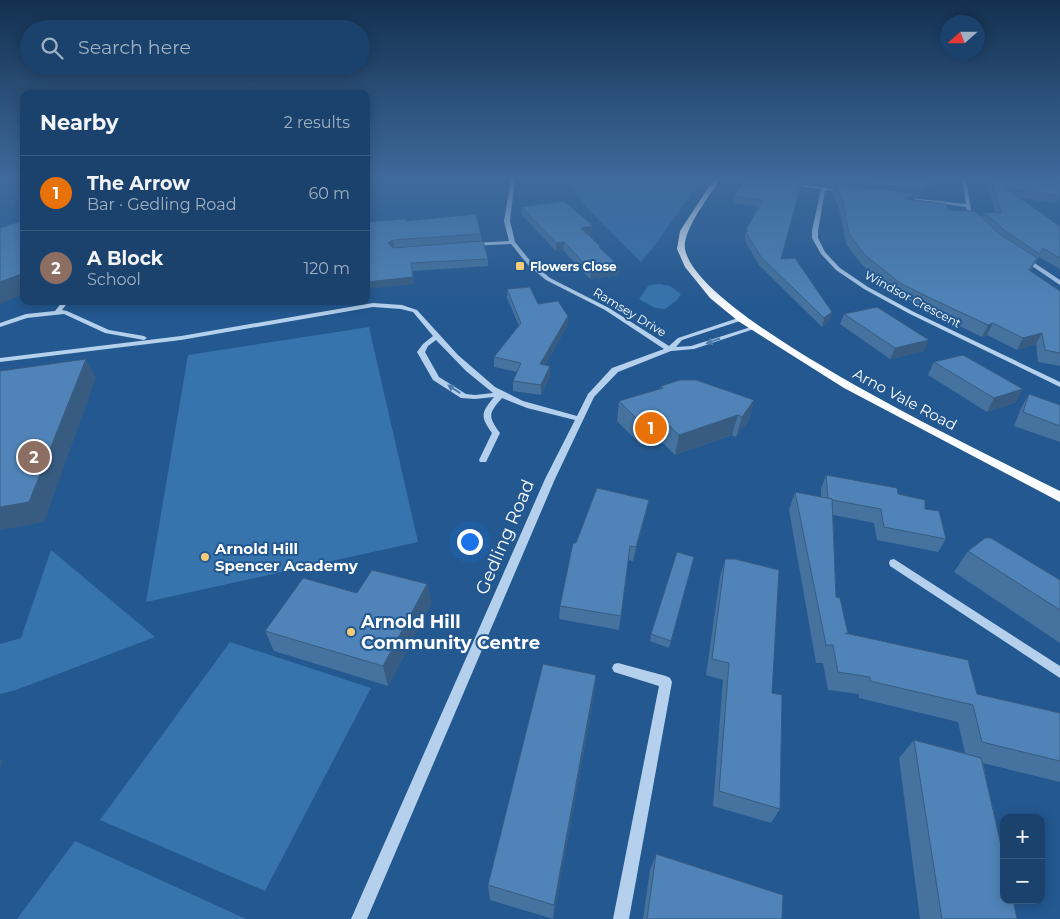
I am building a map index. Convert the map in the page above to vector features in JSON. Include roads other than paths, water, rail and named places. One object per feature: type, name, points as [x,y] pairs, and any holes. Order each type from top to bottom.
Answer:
[{"type":"main road","points":[[690,222],[681,240],[681,249],[689,267],[701,282],[741,319]]},
{"type":"main road","name":"Arno Vale Road","points":[[741,319],[848,386],[1060,497]]},
{"type":"street","name":"Ramsey Drive","points":[[507,222],[512,242],[530,264],[548,279],[607,309],[670,349]]},
{"type":"street","name":"Windsor Crescent","points":[[817,222],[815,238],[823,253],[838,269],[866,288],[912,313],[1060,385]]},
{"type":"street","points":[[464,246],[512,242]]},
{"type":"street","points":[[1016,253],[1060,283]]},
{"type":"street","points":[[58,312],[63,305]]},
{"type":"street","points":[[0,360],[164,340],[373,306],[402,307],[415,311],[485,384],[500,394],[526,404],[580,419]]},
{"type":"street","points":[[0,325],[26,316],[65,312],[107,332],[164,340]]},
{"type":"street","name":"Gedling Road","points":[[670,349],[680,339],[741,319]]},
{"type":"street","name":"Gedling Road","points":[[361,918],[550,479],[591,396],[615,370],[670,349],[692,348],[754,328]]},
{"type":"street","points":[[437,336],[425,345],[421,352],[436,378],[464,396],[475,397],[500,394]]},
{"type":"street","points":[[484,460],[496,433],[487,420],[488,409],[500,394]]},
{"type":"street","points":[[894,563],[1060,673]]},
{"type":"street","points":[[618,668],[666,682],[621,919]]},
{"type":"place","name":"Flowers Close","points":[[520,266]]},
{"type":"place","name":"The Arrow","points":[[651,428]]},
{"type":"place","name":"A Block","points":[[34,457]]},
{"type":"place","name":"Arnold Hill Spencer Academy","points":[[205,557]]},
{"type":"place","name":"Arnold Hill Community Centre","points":[[351,632]]}]
